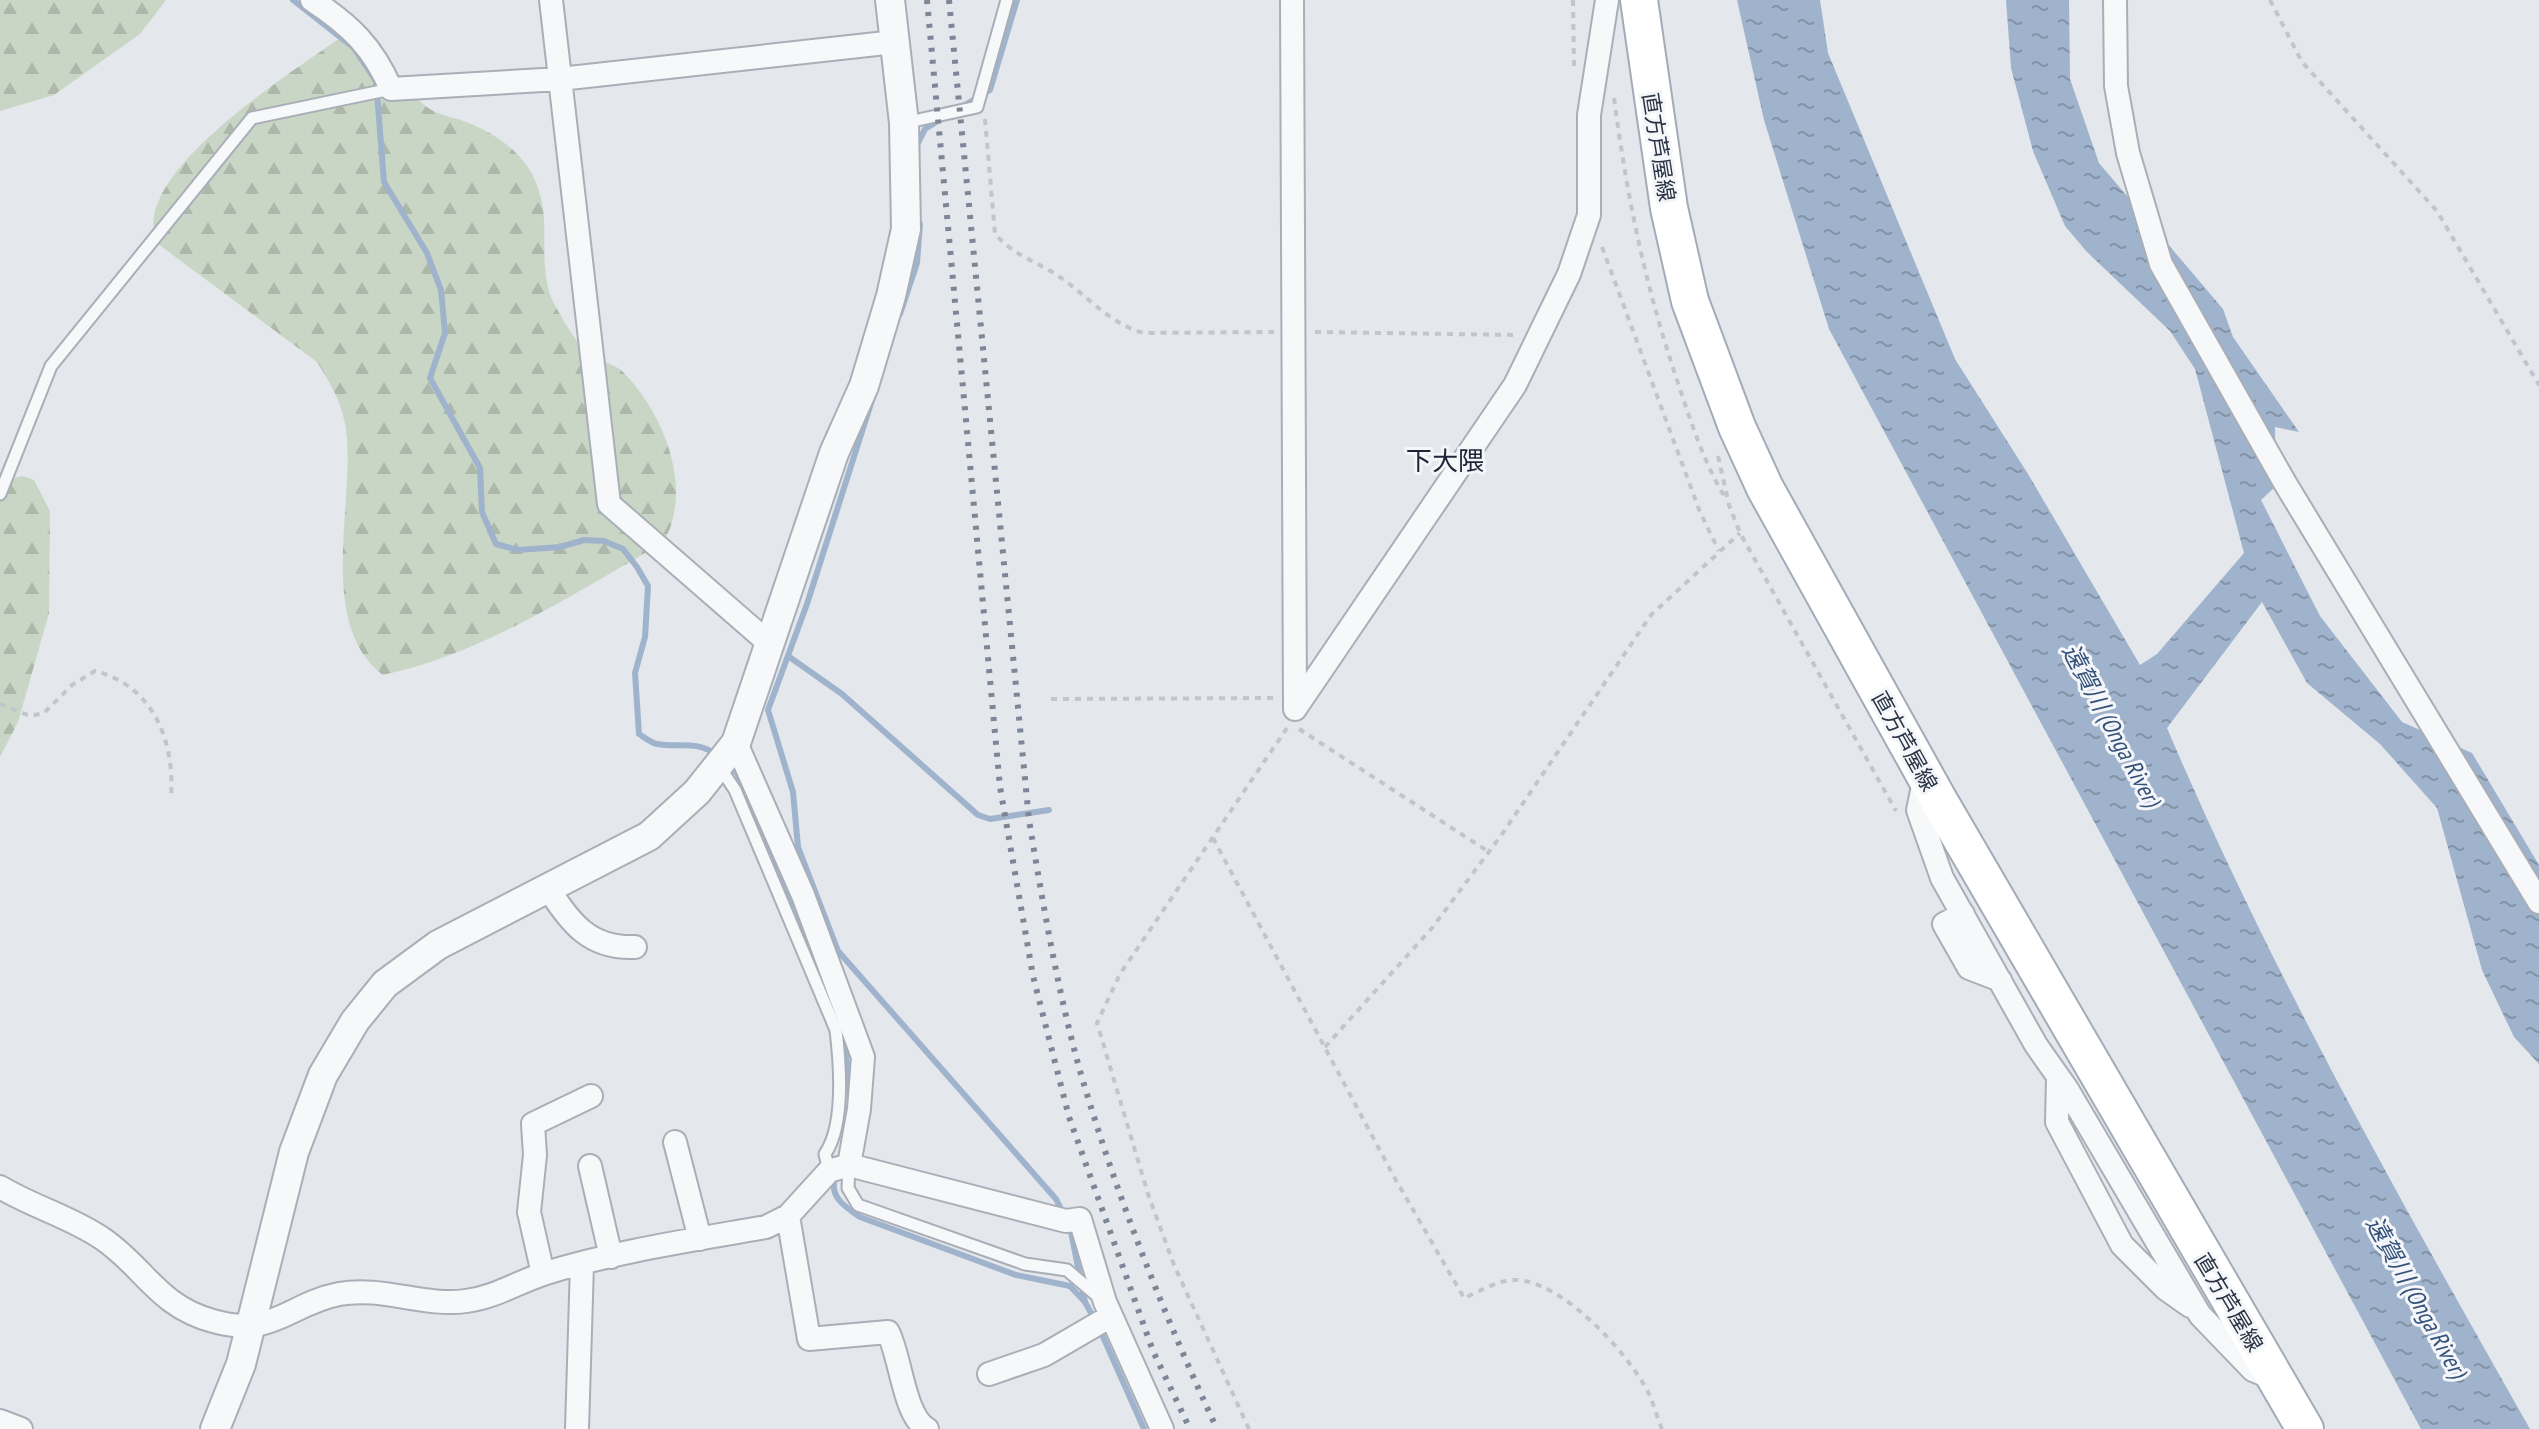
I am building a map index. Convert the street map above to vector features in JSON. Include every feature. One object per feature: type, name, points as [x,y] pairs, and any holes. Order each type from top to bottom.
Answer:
[{"type":"main road","name":"直方芦屋線","points":[[1639,0],[1669,208],[1690,301],[1765,488],[1925,777],[2305,1429]]},
{"type":"street","points":[[312,0],[349,24],[381,66],[391,89],[560,79],[895,42]]},
{"type":"street","points":[[551,0],[609,504],[771,645]]},
{"type":"street","points":[[215,1429],[241,1364],[294,1152],[323,1075],[355,1021],[385,984],[438,945],[649,836],[697,792],[736,743],[834,453],[864,386],[891,296],[906,229],[904,123],[890,0]]},
{"type":"street","points":[[1292,0],[1291,332],[1295,709],[1515,385],[1569,274],[1589,215],[1589,115],[1607,0]]},
{"type":"street","points":[[2115,0],[2116,86],[2128,153],[2161,264],[2277,471],[2539,902]]},
{"type":"street","points":[[0,1187],[26,1202],[73,1220],[105,1240],[134,1265],[156,1292],[187,1312],[214,1322],[250,1326],[272,1324],[339,1294],[376,1293],[464,1302],[499,1295],[543,1274],[611,1257],[766,1227],[788,1216],[839,1168],[859,1109],[863,1057],[812,948],[736,743]]},
{"type":"street","points":[[1925,777],[1918,810],[1942,878],[2000,980],[2198,1311],[2253,1370],[2275,1379]]},
{"type":"street","points":[[548,888],[582,934],[598,942],[635,947]]},
{"type":"street","points":[[2058,1077],[2057,1122],[2122,1245],[2166,1289],[2198,1311]]},
{"type":"street","points":[[543,1274],[529,1212],[535,1155],[533,1124],[591,1096]]},
{"type":"street","points":[[675,1142],[700,1239]]},
{"type":"street","points":[[590,1166],[611,1257]]},
{"type":"street","points":[[839,1168],[1066,1221],[1080,1219],[1108,1309],[1162,1429]]},
{"type":"street","points":[[788,1216],[809,1339],[888,1332],[899,1353],[909,1405],[927,1429]]},
{"type":"street","points":[[577,1429],[582,1264]]},
{"type":"street","points":[[989,1374],[1044,1355],[1108,1309]]},
{"type":"street","points":[[0,1421],[21,1429]]},
{"type":"lane","points":[[904,123],[977,107],[1007,0]]},
{"type":"lane","points":[[0,494],[51,366],[252,118],[391,89]]},
{"type":"lane","points":[[718,765],[735,790],[812,948]]},
{"type":"lane","points":[[839,1168],[858,1205],[1025,1264],[1067,1270],[1108,1309]]},
{"type":"path","points":[[2270,0],[2302,62],[2437,211],[2539,385]]},
{"type":"path","points":[[977,107],[985,121],[995,234],[1006,247],[1057,275],[1124,328],[1144,333],[1541,335]]},
{"type":"path","points":[[1589,215],[1700,512],[1719,551]]},
{"type":"path","points":[[1717,443],[1729,505],[1740,533],[1898,814]]},
{"type":"path","points":[[1325,1047],[1432,928],[1489,852],[1651,615],[1740,533]]},
{"type":"path","points":[[0,704],[30,716],[44,713],[72,685],[95,671],[119,677],[142,697],[157,721],[173,763],[171,798]]},
{"type":"path","points":[[1051,699],[1295,698]]},
{"type":"path","points":[[1249,1429],[1174,1265],[1148,1194],[1097,1023],[1120,974],[1290,723],[1489,852]]},
{"type":"path","points":[[1213,838],[1464,1298],[1516,1280],[1539,1285],[1559,1298],[1615,1344],[1648,1393],[1662,1429]]},
{"type":"green space","points":[[0,0],[166,0],[140,34],[54,95],[0,111]]},
{"type":"green space","points":[[358,32],[377,48],[408,89],[427,107],[492,134],[526,164],[539,189],[542,204],[546,279],[552,300],[585,351],[622,371],[650,407],[670,452],[676,499],[672,522],[663,543],[492,637],[456,653],[383,675],[362,652],[350,625],[344,594],[348,458],[342,411],[331,386],[317,362],[158,244],[154,217],[165,189],[187,159],[217,130],[337,40]]},
{"type":"green space","points":[[23,476],[34,480],[50,511],[49,613],[18,722],[0,757],[0,481]]},
{"type":"water","name":"遠賀川 (Onga River)","points":[[1737,0],[1820,0],[1828,53],[1955,359],[2028,474],[2140,665],[2157,654],[2244,553],[2195,369],[2170,331],[2087,252],[2065,226],[2033,151],[2011,68],[2006,0],[2069,0],[2070,79],[2099,163],[2223,309],[2233,337],[2299,432],[2275,427],[2276,486],[2261,500],[2320,616],[2402,722],[2472,753],[2539,865],[2539,1064],[2514,1037],[2482,970],[2437,808],[2380,744],[2307,683],[2262,602],[2167,728],[2249,907],[2338,1083],[2530,1429],[2421,1429],[1829,329],[1764,120]]},
{"type":"waterway","points":[[293,0],[354,48],[376,81],[384,182],[427,253],[441,290],[445,333],[430,378],[480,468],[482,512],[496,544],[518,550],[560,547],[584,540],[604,541],[623,549],[648,586],[645,637],[635,673],[639,734],[655,743],[695,746],[716,755]]},
{"type":"waterway","points":[[960,108],[990,90],[1017,0]]},
{"type":"waterway","points":[[917,145],[925,129],[944,117]]},
{"type":"waterway","points":[[900,314],[917,263],[920,224]]},
{"type":"waterway","points":[[873,397],[807,604],[768,710],[793,792],[798,847],[838,951],[1056,1199],[1063,1213]]},
{"type":"waterway","points":[[788,656],[842,694],[978,815],[990,819],[1049,810]]},
{"type":"waterway","points":[[727,765],[737,773],[818,965]]},
{"type":"waterway","points":[[844,1035],[850,1096]]},
{"type":"waterway","points":[[835,1177],[836,1196],[860,1217],[1016,1275],[1070,1286],[1085,1302],[1095,1320]]},
{"type":"waterway","points":[[1070,1227],[1085,1302]]},
{"type":"waterway","points":[[1100,1330],[1144,1429]]},
{"type":"railway","points":[[927,0],[1000,787],[1033,976],[1069,1117],[1153,1351],[1190,1429]]},
{"type":"railway","points":[[949,0],[1029,820],[1045,914],[1072,1040],[1109,1163],[1159,1297],[1217,1429]]},
{"type":"district","name":"下大隈","points":[[1445,461]]}]
